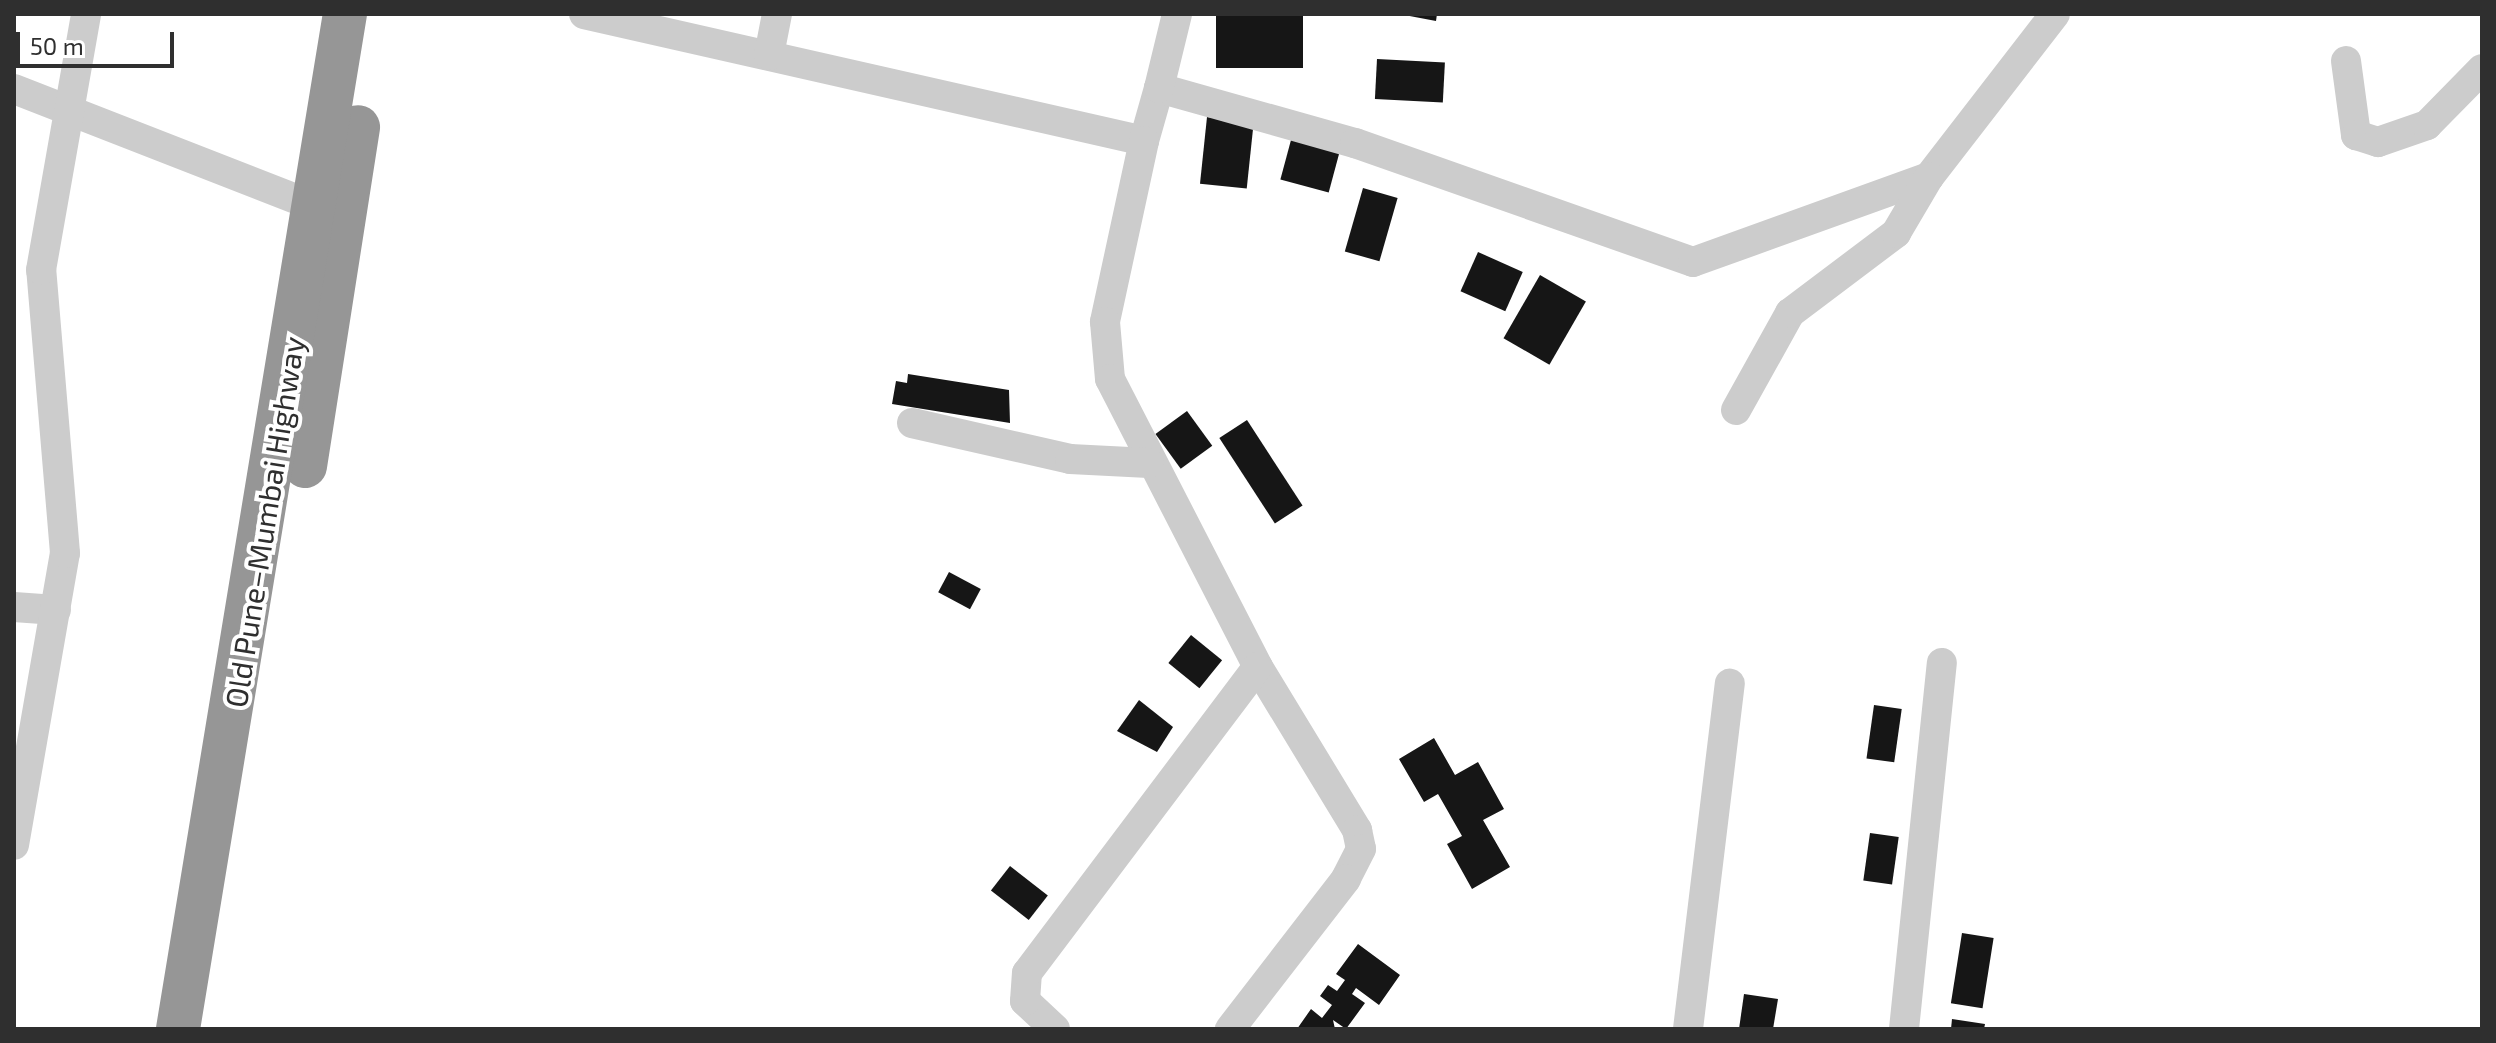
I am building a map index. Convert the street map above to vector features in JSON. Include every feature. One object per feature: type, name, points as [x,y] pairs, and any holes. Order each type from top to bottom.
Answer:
[{"type":"highway","name":"Old Pune–Mumbai Highway","points":[[178,1029],[316,207],[345,14]]},
{"type":"highway","name":"Old Pune–Mumbai Highway","points":[[208,1029],[374,14]]},
{"type":"lane","points":[[14,845],[17,811],[56,610],[65,509],[41,332],[41,270],[86,14]]},
{"type":"lane","points":[[584,14],[1144,141]]},
{"type":"lane","points":[[769,55],[777,14]]},
{"type":"lane","points":[[1177,14],[1144,141],[1105,343],[1110,379],[1149,463],[1258,667],[1357,830],[1361,849],[1346,879],[1230,1029]]},
{"type":"lane","points":[[1736,410],[1790,313],[1896,233],[1929,177],[2055,14]]},
{"type":"lane","points":[[2346,61],[2356,135],[2378,142],[2427,125],[2482,69]]},
{"type":"lane","points":[[1159,88],[1355,143],[1693,262],[1929,177]]},
{"type":"lane","points":[[14,89],[316,207]]},
{"type":"lane","points":[[912,423],[1070,459],[1149,463]]},
{"type":"lane","points":[[14,607],[56,610]]},
{"type":"lane","points":[[1904,1029],[1942,663]]},
{"type":"lane","points":[[1055,1029],[1025,1001],[1027,973],[1258,667]]},
{"type":"lane","points":[[1688,1029],[1730,684]]},
{"type":"building","points":[[1399,14],[1437,14],[1436,21]]},
{"type":"building","points":[[1216,16],[1303,16],[1303,68],[1216,68]]},
{"type":"building","points":[[1377,59],[1445,63],[1443,103],[1375,99]]},
{"type":"building","points":[[1207,117],[1254,122],[1247,189],[1200,184]]},
{"type":"building","points":[[1291,140],[1339,153],[1329,193],[1280,180]]},
{"type":"building","points":[[1363,188],[1398,198],[1379,261],[1345,251]]},
{"type":"building","points":[[1478,252],[1523,272],[1505,311],[1461,291]]},
{"type":"building","points":[[1540,275],[1586,302],[1549,365],[1504,338]]},
{"type":"building","points":[[908,374],[1009,390],[1010,423],[892,404],[896,381],[907,383]]},
{"type":"building","points":[[1187,411],[1212,446],[1181,469],[1155,434]]},
{"type":"building","points":[[1247,420],[1303,506],[1275,524],[1219,438]]},
{"type":"building","points":[[949,572],[981,589],[970,609],[938,592]]},
{"type":"building","points":[[1191,635],[1222,660],[1199,688],[1168,663]]},
{"type":"building","points":[[1139,700],[1173,727],[1157,752],[1117,731]]},
{"type":"building","points":[[1874,705],[1902,709],[1894,762],[1866,758]]},
{"type":"building","points":[[1434,738],[1455,775],[1478,762],[1504,809],[1483,820],[1510,867],[1472,889],[1447,844],[1462,836],[1438,794],[1424,802],[1399,759]]},
{"type":"building","points":[[1870,833],[1899,837],[1892,885],[1863,881]]},
{"type":"building","points":[[1010,866],[1048,896],[1029,920],[991,890]]},
{"type":"building","points":[[1962,933],[1994,938],[1982,1008],[1951,1003]]},
{"type":"building","points":[[1358,944],[1400,975],[1379,1005],[1356,988],[1352,994],[1365,1003],[1346,1029],[1333,1020],[1335,1029],[1297,1029],[1311,1009],[1322,1018],[1332,1005],[1320,996],[1328,985],[1337,991],[1345,980],[1336,974]]},
{"type":"building","points":[[1744,994],[1778,999],[1773,1029],[1739,1029]]},
{"type":"building","points":[[1952,1019],[1985,1024],[1984,1029],[1951,1029]]}]
